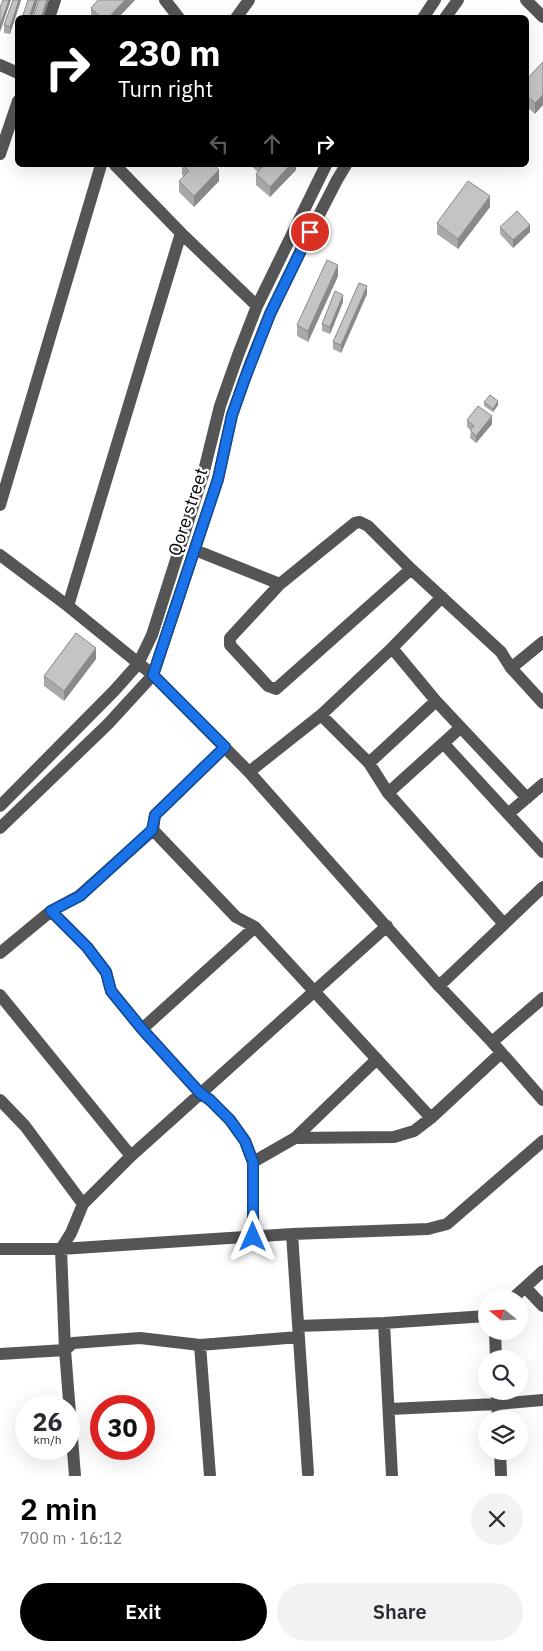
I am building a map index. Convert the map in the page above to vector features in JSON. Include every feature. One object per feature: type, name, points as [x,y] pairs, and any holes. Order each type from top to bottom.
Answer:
[{"type":"street","points":[[50,15],[55,0]]},
{"type":"street","points":[[165,0],[177,15]]},
{"type":"street","points":[[238,15],[248,0]]},
{"type":"street","points":[[425,15],[435,0]]},
{"type":"street","points":[[447,15],[458,0]]},
{"type":"street","points":[[526,0],[543,17]]},
{"type":"street","points":[[0,65],[15,72]]},
{"type":"street","points":[[0,154],[15,110]]},
{"type":"street","points":[[0,505],[100,167]]},
{"type":"street","points":[[117,167],[181,233],[257,306]]},
{"type":"street","name":"Qore street","points":[[0,828],[108,724],[153,675],[218,479],[232,415],[250,364],[270,314],[336,180],[345,167]]},
{"type":"street","name":"Qore street","points":[[0,806],[114,691],[138,664],[152,635],[203,475],[220,406],[257,306],[320,168]]},
{"type":"street","points":[[68,606],[181,233]]},
{"type":"street","points":[[411,569],[276,689],[268,686],[230,645],[230,638],[280,584],[355,523],[360,522],[368,526],[411,569],[501,652],[512,668],[543,703]]},
{"type":"street","points":[[195,550],[280,584]]},
{"type":"street","points":[[0,556],[68,606],[153,675],[250,772],[439,986],[543,1100]]},
{"type":"street","points":[[250,772],[321,715],[392,648],[442,597]]},
{"type":"street","points":[[512,668],[543,642]]},
{"type":"street","points":[[392,648],[436,702],[527,798]]},
{"type":"street","points":[[368,763],[436,702]]},
{"type":"street","points":[[321,715],[368,763],[388,793],[504,924]]},
{"type":"street","points":[[388,793],[460,728]]},
{"type":"street","points":[[444,744],[543,852]]},
{"type":"street","points":[[0,953],[51,911],[80,896],[152,830],[155,815],[225,747]]},
{"type":"street","points":[[508,814],[543,784]]},
{"type":"street","points":[[152,830],[236,917],[255,927],[431,1118]]},
{"type":"street","points":[[439,986],[543,887]]},
{"type":"street","points":[[51,911],[87,947],[106,972],[111,991],[142,1029],[200,1093],[230,1120],[245,1141],[253,1162],[253,1237]]},
{"type":"street","points":[[75,1476],[65,1350],[61,1249],[71,1233],[82,1204],[200,1093],[387,926]]},
{"type":"street","points":[[142,1029],[255,927]]},
{"type":"street","points":[[0,995],[131,1156]]},
{"type":"street","points":[[492,1042],[543,998]]},
{"type":"street","points":[[295,1138],[394,1137],[414,1131],[431,1118],[501,1053]]},
{"type":"street","points":[[253,1162],[295,1138],[377,1059]]},
{"type":"street","points":[[0,1100],[25,1126],[82,1204]]},
{"type":"street","points":[[0,1250],[61,1249],[292,1234],[428,1229],[447,1224],[543,1141]]},
{"type":"street","points":[[292,1234],[308,1473]]},
{"type":"street","points":[[522,1290],[543,1271]]},
{"type":"street","points":[[525,1287],[543,1306]]},
{"type":"street","points":[[0,1354],[65,1350],[73,1343],[140,1338],[200,1345],[384,1323],[478,1317]]},
{"type":"street","points":[[384,1323],[390,1409],[392,1476]]},
{"type":"street","points":[[200,1345],[210,1476]]},
{"type":"street","points":[[528,1399],[543,1400]]},
{"type":"street","points":[[390,1409],[478,1400]]},
{"type":"street","points":[[500,1460],[501,1474]]},
{"type":"building","points":[[3,0],[9,0],[0,25],[0,7]]},
{"type":"building","points":[[13,0],[19,0],[10,27],[4,25]]},
{"type":"building","points":[[28,0],[35,0],[30,15],[23,15]]},
{"type":"building","points":[[39,0],[47,0],[42,15],[34,15]]},
{"type":"building","points":[[98,0],[125,0],[111,15],[98,15],[91,8]]},
{"type":"building","points":[[543,62],[543,95],[535,103],[529,98],[529,77]]},
{"type":"building","points":[[185,167],[216,167],[219,170],[194,196],[179,181],[189,171]]},
{"type":"building","points":[[262,167],[288,167],[270,187],[256,174]]},
{"type":"building","points":[[468,181],[490,196],[458,239],[437,223]]},
{"type":"building","points":[[517,211],[530,225],[513,240],[500,227]]},
{"type":"building","points":[[327,260],[338,265],[308,331],[297,325]]},
{"type":"building","points":[[359,283],[367,286],[341,345],[333,342]]},
{"type":"building","points":[[335,291],[343,295],[330,327],[322,324]]},
{"type":"building","points":[[490,395],[498,401],[493,409],[484,402]]},
{"type":"building","points":[[478,406],[492,416],[476,436],[470,430],[474,426],[467,420]]},
{"type":"building","points":[[76,633],[96,648],[64,691],[44,676]]},
{"type":"route","points":[[253,1237],[253,1162],[245,1141],[230,1120],[200,1093],[142,1029],[111,991],[106,972],[87,947],[51,911],[80,896],[152,830],[155,815],[225,747],[153,675],[218,479],[232,415],[250,364],[270,314],[310,232]]}]
